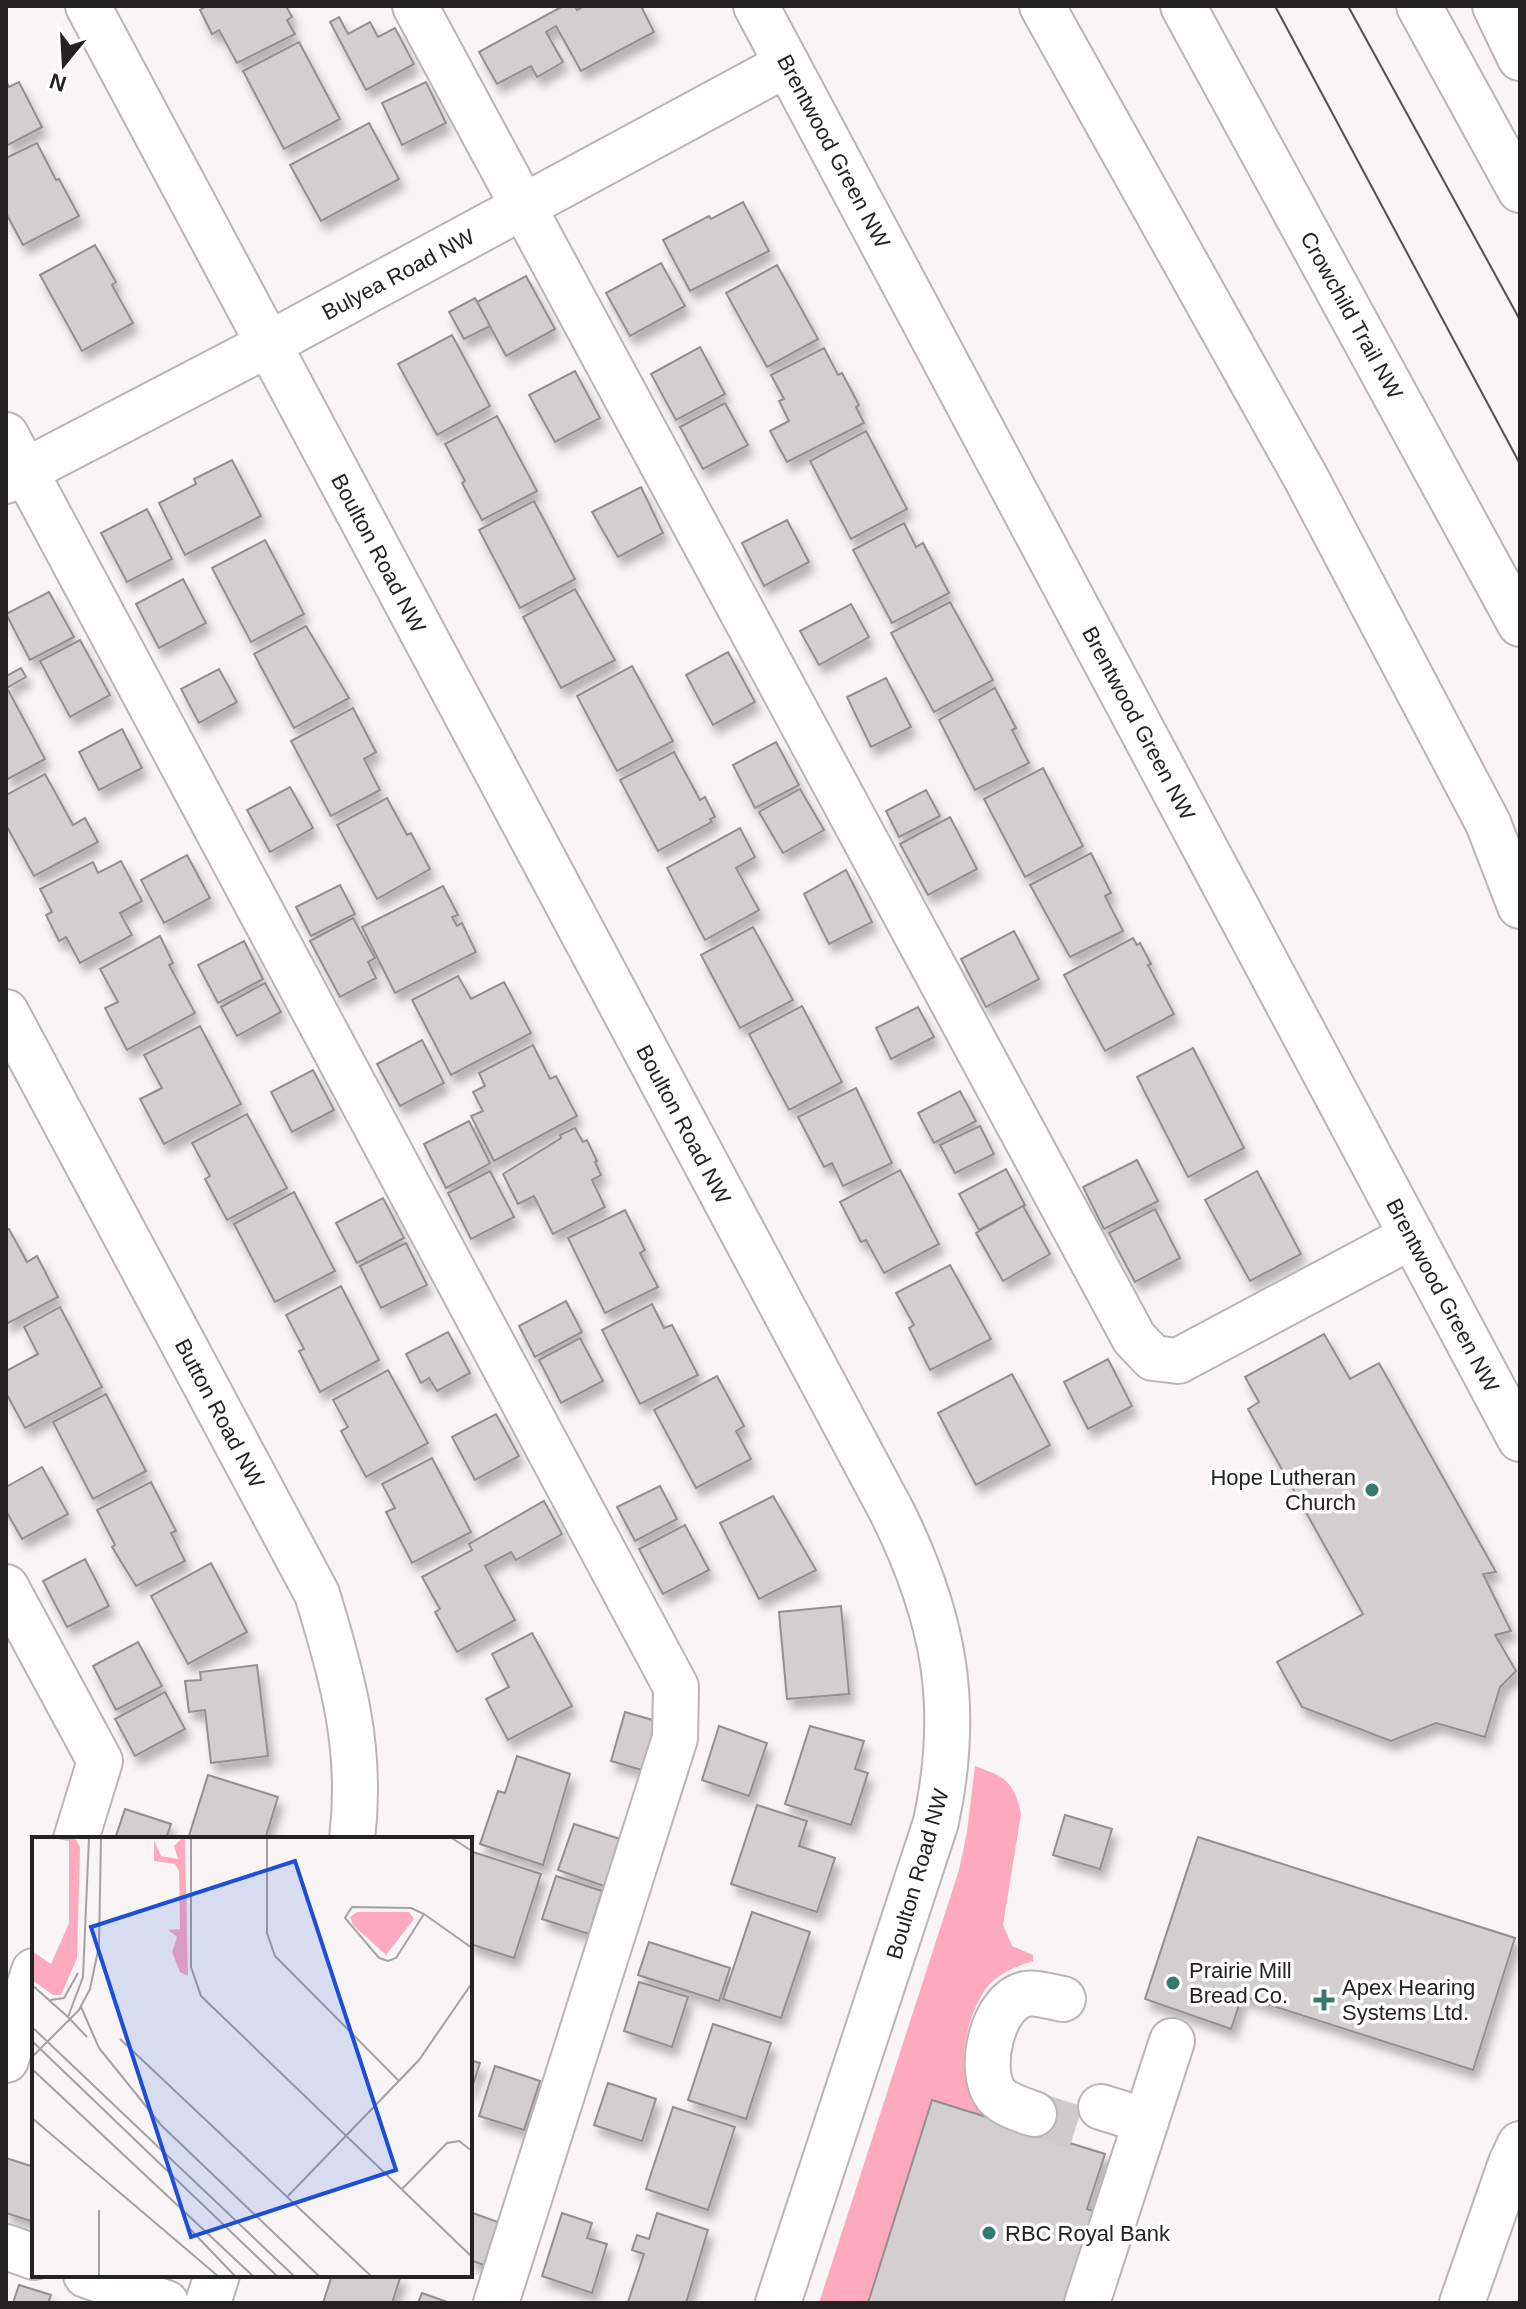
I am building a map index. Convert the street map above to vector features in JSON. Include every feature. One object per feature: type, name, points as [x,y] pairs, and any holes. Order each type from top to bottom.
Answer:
[{"type":"main road","name":"Boulton Road NW","points":[[88,6],[892,1512],[914,1557],[932,1605],[943,1655],[948,1702],[947,1751],[936,1822],[778,2303]]},
{"type":"main road","points":[[415,6],[1134,1338],[1153,1358],[1178,1361],[1412,1236]]},
{"type":"main road","name":"Brentwood Green NW","points":[[756,6],[1520,1439]]},
{"type":"main road","points":[[1042,6],[1306,478],[1488,823],[1520,906]]},
{"type":"main road","name":"Crowchild Trail NW","points":[[1183,6],[1520,624]]},
{"type":"main road","points":[[1419,6],[1520,190]]},
{"type":"main road","points":[[1495,6],[1520,58]]},
{"type":"main road","name":"Bulyea Road NW","points":[[12,462],[267,345],[787,64]]},
{"type":"main road","points":[[12,462],[676,1687],[675,1738],[496,2303]]},
{"type":"main road","name":"Button Road NW","points":[[6,1012],[317,1594],[350,1713],[355,1775],[352,1837]]},
{"type":"main road","points":[[6,1587],[100,1761],[77,1837]]},
{"type":"main road","points":[[6,2060],[32,1977]]},
{"type":"main road","points":[[1039,2101],[1028,2082],[1003,2067],[988,2050],[992,2035],[1011,2002],[1026,1994],[1063,1999]]},
{"type":"main road","points":[[1087,2303],[1172,2041]]},
{"type":"main road","points":[[1097,2120],[1142,2134]]},
{"type":"main road","points":[[1462,2303],[1520,2144]]},
{"type":"main road","points":[[6,2247],[32,2256]]},
{"type":"main road","points":[[92,2277],[166,2303]]},
{"type":"main road","points":[[208,2303],[216,2277]]},
{"type":"shaded area","points":[[975,1766],[1007,1782],[1015,1794],[1021,1814],[1003,1925],[1012,1946],[1033,1955],[1033,1961],[1003,1974],[987,1988],[969,2026],[964,2055],[968,2078],[1010,2124],[932,2101],[868,2303],[819,2303],[959,1870]]},
{"type":"building","points":[[207,6],[286,6],[292,17],[287,20],[295,34],[237,63],[219,30],[212,34],[200,10]]},
{"type":"building","points":[[563,6],[575,6],[577,10],[584,6],[641,6],[654,32],[581,71],[556,26],[546,32],[563,62],[537,77],[531,66],[497,84],[479,52]]},
{"type":"building","points":[[339,17],[348,34],[370,22],[378,37],[395,28],[414,64],[366,90],[330,22]]},
{"type":"building","points":[[299,42],[340,119],[284,149],[243,71]]},
{"type":"building","points":[[6,81],[9,87],[19,82],[42,127],[6,146]]},
{"type":"building","points":[[426,82],[446,123],[402,145],[382,103]]},
{"type":"building","points":[[369,123],[399,179],[321,221],[290,165]]},
{"type":"building","points":[[37,143],[79,216],[23,245],[6,213],[6,158]]},
{"type":"building","points":[[743,202],[769,251],[690,291],[663,240]]},
{"type":"building","points":[[95,245],[116,282],[112,285],[133,323],[82,351],[40,275]]},
{"type":"building","points":[[661,263],[685,306],[630,336],[606,293]]},
{"type":"building","points":[[777,265],[818,339],[767,367],[726,293]]},
{"type":"building","points":[[526,276],[555,329],[506,356],[477,302]]},
{"type":"building","points":[[475,298],[490,326],[464,339],[449,312]]},
{"type":"building","points":[[452,335],[490,406],[437,435],[398,364]]},
{"type":"building","points":[[700,347],[725,394],[676,420],[651,374]]},
{"type":"building","points":[[824,348],[838,375],[842,373],[859,405],[856,407],[864,423],[787,462],[770,431],[789,421],[779,401],[784,399],[771,375]]},
{"type":"building","points":[[575,371],[600,418],[555,442],[529,395]]},
{"type":"building","points":[[725,403],[748,445],[703,469],[680,427]]},
{"type":"building","points":[[497,416],[537,491],[482,520],[445,444]]},
{"type":"building","points":[[866,431],[907,509],[851,539],[810,461]]},
{"type":"building","points":[[232,460],[261,516],[185,555],[159,503],[196,484],[194,479]]},
{"type":"building","points":[[641,487],[663,533],[618,557],[592,512]]},
{"type":"building","points":[[534,501],[575,579],[520,608],[479,530]]},
{"type":"building","points":[[147,509],[172,559],[127,582],[101,533]]},
{"type":"building","points":[[787,520],[809,562],[764,586],[742,543]]},
{"type":"building","points":[[904,523],[916,547],[923,543],[949,593],[892,623],[853,550]]},
{"type":"building","points":[[265,540],[304,614],[251,642],[212,568]]},
{"type":"building","points":[[183,579],[206,623],[159,648],[136,604]]},
{"type":"building","points":[[575,589],[615,660],[561,688],[523,617]]},
{"type":"building","points":[[49,592],[74,637],[30,660],[6,614]]},
{"type":"building","points":[[950,602],[993,680],[934,712],[891,633]]},
{"type":"building","points":[[851,604],[869,637],[819,665],[800,631]]},
{"type":"building","points":[[306,626],[349,698],[294,728],[254,654]]},
{"type":"building","points":[[80,640],[110,695],[70,717],[40,661]]},
{"type":"building","points":[[728,652],[755,702],[713,725],[686,675]]},
{"type":"building","points":[[632,666],[673,741],[617,771],[577,696]]},
{"type":"building","points":[[21,668],[26,677],[7,688],[45,759],[6,780],[6,676]]},
{"type":"building","points":[[219,669],[237,702],[199,723],[181,689]]},
{"type":"building","points":[[886,678],[911,727],[871,747],[847,697]]},
{"type":"building","points":[[995,688],[1016,728],[1012,730],[1029,763],[975,790],[939,720]]},
{"type":"building","points":[[353,708],[376,752],[364,759],[380,790],[331,816],[291,741]]},
{"type":"building","points":[[122,729],[142,768],[99,790],[79,752]]},
{"type":"building","points":[[776,742],[799,785],[755,808],[733,765]]},
{"type":"building","points":[[674,752],[700,800],[705,797],[715,817],[710,819],[712,822],[658,851],[620,780]]},
{"type":"building","points":[[1043,768],[1083,846],[1025,877],[984,799]]},
{"type":"building","points":[[45,774],[73,825],[85,818],[98,842],[34,876],[6,825],[6,795]]},
{"type":"building","points":[[290,787],[313,828],[270,852],[247,810]]},
{"type":"building","points":[[800,789],[824,830],[783,853],[759,812]]},
{"type":"building","points":[[926,790],[940,816],[899,837],[886,811]]},
{"type":"building","points":[[387,798],[430,869],[377,899],[337,825]]},
{"type":"building","points":[[950,817],[977,869],[928,895],[900,844]]},
{"type":"building","points":[[740,828],[755,857],[736,868],[759,910],[705,940],[667,868]]},
{"type":"building","points":[[1091,853],[1111,893],[1105,896],[1123,931],[1070,957],[1030,885]]},
{"type":"building","points":[[187,855],[210,898],[164,923],[141,880]]},
{"type":"building","points":[[121,861],[142,901],[120,913],[132,935],[80,963],[66,937],[59,941],[46,915],[52,912],[40,889],[93,862],[98,873]]},
{"type":"building","points":[[846,870],[872,922],[829,944],[804,894]]},
{"type":"building","points":[[340,885],[355,914],[311,936],[296,907]]},
{"type":"building","points":[[443,886],[458,915],[452,917],[457,926],[462,923],[476,952],[395,993],[362,927]]},
{"type":"building","points":[[353,918],[375,958],[368,962],[376,978],[340,997],[310,941]]},
{"type":"building","points":[[753,927],[793,1000],[740,1028],[701,955]]},
{"type":"building","points":[[1014,931],[1039,979],[986,1007],[961,959]]},
{"type":"building","points":[[160,936],[173,963],[169,965],[195,1013],[127,1050],[105,1008],[118,1002],[100,969]]},
{"type":"building","points":[[1133,938],[1137,945],[1140,943],[1174,1014],[1105,1051],[1064,975]]},
{"type":"building","points":[[244,941],[263,979],[218,1003],[198,965]]},
{"type":"building","points":[[458,976],[471,999],[504,982],[531,1033],[451,1075],[412,1000]]},
{"type":"building","points":[[265,983],[281,1012],[237,1036],[221,1007]]},
{"type":"building","points":[[802,1006],[842,1082],[789,1110],[749,1034]]},
{"type":"building","points":[[918,1007],[934,1037],[891,1059],[876,1028]]},
{"type":"building","points":[[200,1026],[241,1104],[164,1144],[140,1099],[162,1088],[144,1055]]},
{"type":"building","points":[[422,1040],[444,1083],[400,1106],[377,1064]]},
{"type":"building","points":[[533,1045],[550,1079],[556,1076],[577,1116],[494,1161],[471,1116],[483,1111],[473,1092],[485,1086],[479,1073]]},
{"type":"building","points":[[1193,1048],[1244,1148],[1188,1177],[1137,1077]]},
{"type":"building","points":[[313,1070],[334,1110],[292,1132],[271,1092]]},
{"type":"building","points":[[856,1088],[892,1163],[843,1186],[832,1163],[824,1167],[798,1117]]},
{"type":"building","points":[[960,1091],[976,1121],[934,1143],[918,1113]]},
{"type":"building","points":[[247,1114],[287,1188],[227,1220],[205,1179],[210,1176],[192,1143]]},
{"type":"building","points":[[469,1121],[490,1163],[446,1188],[424,1144]]},
{"type":"building","points":[[980,1126],[994,1154],[955,1173],[940,1145]]},
{"type":"building","points":[[575,1128],[583,1142],[587,1140],[597,1161],[601,1175],[592,1180],[605,1207],[553,1234],[534,1196],[518,1204],[503,1174]]},
{"type":"building","points":[[1137,1160],[1158,1201],[1104,1229],[1083,1187]]},
{"type":"building","points":[[1006,1169],[1025,1205],[979,1230],[959,1194]]},
{"type":"building","points":[[900,1170],[939,1244],[884,1273],[866,1240],[861,1242],[840,1202]]},
{"type":"building","points":[[490,1171],[514,1217],[471,1239],[448,1193]]},
{"type":"building","points":[[1257,1171],[1301,1254],[1250,1281],[1205,1200]]},
{"type":"building","points":[[294,1192],[335,1271],[275,1302],[234,1224]]},
{"type":"building","points":[[383,1198],[404,1238],[357,1263],[336,1223]]},
{"type":"building","points":[[1023,1206],[1050,1254],[1003,1281],[976,1233]]},
{"type":"building","points":[[1155,1209],[1180,1258],[1135,1282],[1109,1233]]},
{"type":"building","points":[[625,1210],[645,1250],[640,1253],[658,1287],[605,1313],[568,1238]]},
{"type":"building","points":[[9,1229],[27,1262],[37,1256],[58,1297],[6,1324],[6,1230]]},
{"type":"building","points":[[406,1243],[427,1285],[381,1308],[360,1266]]},
{"type":"building","points":[[950,1265],[991,1339],[930,1370],[909,1328],[914,1325],[896,1293]]},
{"type":"building","points":[[341,1286],[379,1360],[320,1392],[299,1351],[304,1349],[286,1315]]},
{"type":"building","points":[[566,1301],[582,1332],[535,1357],[519,1326]]},
{"type":"building","points":[[652,1304],[664,1328],[672,1325],[698,1375],[640,1404],[602,1330]]},
{"type":"building","points":[[60,1307],[102,1387],[25,1428],[6,1393],[6,1371],[38,1354],[24,1327]]},
{"type":"building","points":[[448,1332],[470,1373],[437,1391],[429,1378],[421,1383],[406,1354]]},
{"type":"building","name":"Hope Lutheran Church","points":[[1324,1334],[1350,1379],[1379,1363],[1496,1572],[1483,1574],[1511,1631],[1495,1635],[1516,1671],[1500,1687],[1485,1737],[1436,1723],[1391,1741],[1302,1707],[1277,1662],[1363,1614],[1248,1409],[1259,1402],[1245,1377]]},
{"type":"building","points":[[580,1338],[603,1381],[561,1403],[539,1360]]},
{"type":"building","points":[[1108,1359],[1132,1406],[1088,1429],[1064,1382]]},
{"type":"building","points":[[388,1370],[428,1443],[366,1477],[341,1431],[348,1427],[333,1400]]},
{"type":"building","points":[[1012,1374],[1050,1445],[976,1485],[938,1413]]},
{"type":"building","points":[[717,1376],[744,1426],[736,1431],[751,1459],[696,1488],[654,1410]]},
{"type":"building","points":[[106,1394],[146,1471],[93,1499],[53,1422]]},
{"type":"building","points":[[496,1414],[519,1456],[475,1480],[452,1437]]},
{"type":"building","points":[[432,1458],[471,1532],[412,1563],[386,1512],[395,1508],[382,1484]]},
{"type":"building","points":[[42,1467],[68,1514],[22,1539],[6,1511],[6,1487]]},
{"type":"building","points":[[151,1482],[176,1531],[171,1533],[185,1561],[136,1586],[112,1547],[115,1545],[97,1510]]},
{"type":"building","points":[[660,1486],[677,1519],[635,1541],[617,1507]]},
{"type":"building","points":[[773,1496],[816,1570],[759,1599],[720,1523]]},
{"type":"building","points":[[544,1501],[562,1534],[516,1560],[511,1552],[485,1566],[515,1620],[457,1652],[435,1612],[440,1609],[422,1577],[472,1550],[469,1544]]},
{"type":"building","points":[[685,1525],[709,1570],[663,1594],[639,1549]]},
{"type":"building","points":[[85,1559],[109,1606],[67,1627],[43,1581]]},
{"type":"building","points":[[211,1563],[247,1632],[188,1664],[151,1596]]},
{"type":"building","points":[[841,1606],[849,1694],[787,1699],[779,1612]]},
{"type":"building","points":[[532,1633],[572,1706],[508,1740],[486,1699],[509,1687],[492,1654]]},
{"type":"building","points":[[138,1642],[162,1686],[116,1710],[93,1666]]},
{"type":"building","points":[[257,1665],[268,1756],[211,1763],[205,1710],[189,1712],[185,1681],[201,1680],[200,1672]]},
{"type":"building","points":[[165,1692],[185,1729],[135,1756],[115,1719]]},
{"type":"building","points":[[625,1712],[656,1721],[642,1770],[611,1761]]},
{"type":"building","points":[[719,1726],[767,1743],[749,1796],[702,1780]]},
{"type":"building","points":[[810,1726],[864,1741],[855,1769],[868,1773],[851,1825],[785,1804]]},
{"type":"building","points":[[517,1756],[570,1774],[543,1865],[480,1844],[498,1791],[505,1793]]},
{"type":"building","points":[[208,1775],[278,1797],[266,1837],[189,1837]]},
{"type":"building","points":[[757,1805],[807,1821],[799,1846],[835,1858],[817,1912],[731,1884]]},
{"type":"building","points":[[125,1809],[171,1824],[167,1837],[116,1837]]},
{"type":"building","points":[[1065,1815],[1112,1829],[1100,1869],[1053,1855]]},
{"type":"building","points":[[574,1824],[620,1839],[604,1886],[558,1870]]},
{"type":"building","points":[[1198,1837],[1515,1938],[1473,2070],[1242,1996],[1231,2029],[1145,1999]]},
{"type":"building","points":[[473,1852],[541,1874],[514,1958],[472,1945]]},
{"type":"building","points":[[556,1876],[602,1891],[589,1934],[542,1919]]},
{"type":"building","points":[[752,1912],[810,1932],[781,2018],[723,1999]]},
{"type":"building","points":[[649,1942],[730,1968],[719,2001],[638,1975]]},
{"type":"building","points":[[639,1982],[688,1997],[672,2047],[624,2031]]},
{"type":"building","points":[[713,2024],[771,2043],[746,2119],[688,2100]]},
{"type":"building","points":[[472,2061],[480,2063],[472,2088]]},
{"type":"building","points":[[495,2066],[540,2081],[524,2130],[479,2116]]},
{"type":"building","points":[[608,2083],[656,2099],[642,2141],[594,2125]]},
{"type":"building","points":[[932,2100],[1105,2154],[1087,2209],[1096,2212],[1067,2303],[868,2303]]},
{"type":"building","points":[[673,2107],[735,2127],[708,2210],[646,2189]]},
{"type":"building","points":[[6,2158],[32,2166],[32,2221],[6,2213]]},
{"type":"building","points":[[472,2213],[498,2222],[484,2265],[472,2261]]},
{"type":"building","points":[[562,2213],[592,2223],[587,2238],[607,2244],[592,2293],[542,2276]]},
{"type":"building","points":[[657,2213],[708,2230],[686,2303],[628,2302],[644,2254],[632,2250],[637,2235],[649,2239]]},
{"type":"building","points":[[331,2277],[400,2277],[392,2303],[323,2303]]},
{"type":"building","points":[[19,2285],[51,2295],[48,2303],[13,2303]]},
{"type":"building","points":[[422,2293],[450,2303],[418,2303]]},
{"type":"tunnel","points":[[1034,2114],[1093,2133]]},
{"type":"tram line","points":[[1275,6],[1520,464]]},
{"type":"tram line","points":[[1348,6],[1520,320]]},
{"type":"place","name":"Hope Lutheran Church","points":[[1372,1490]]},
{"type":"place","name":"Prairie Mill Bread Co.","points":[[1173,1983]]},
{"type":"place","name":"Apex Hearing Systems Ltd.","points":[[1324,2000]]},
{"type":"place","name":"RBC Royal Bank","points":[[989,2233]]}]
